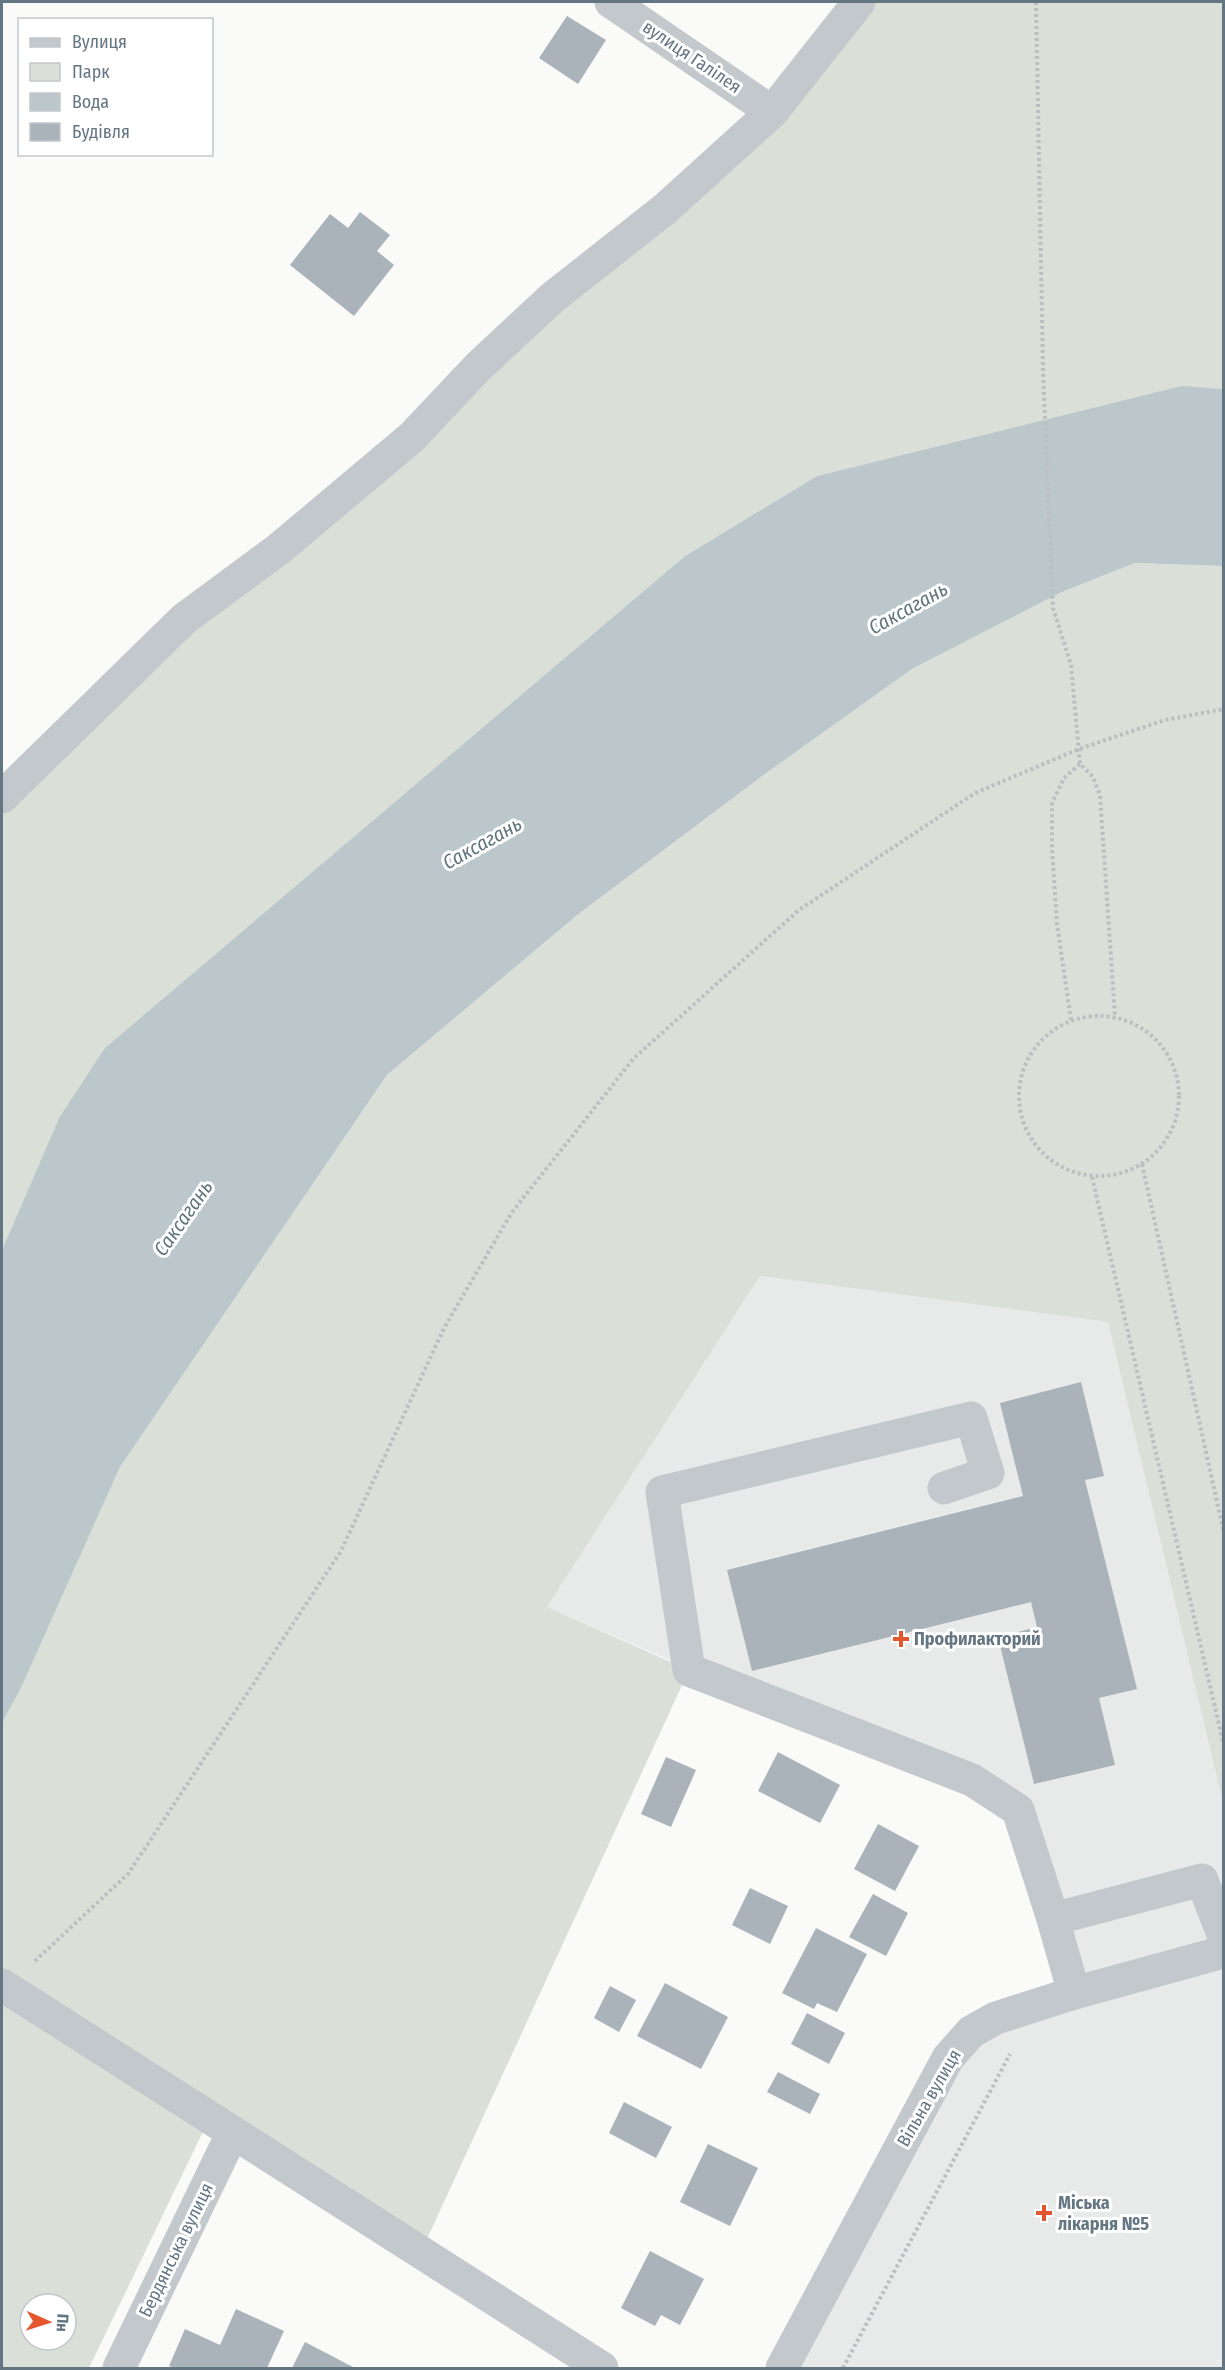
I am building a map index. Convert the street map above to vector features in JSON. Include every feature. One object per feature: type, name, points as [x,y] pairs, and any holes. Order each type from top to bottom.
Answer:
[{"type":"street","name":"вулиця Галілея","points":[[611,2],[772,112]]},
{"type":"street","points":[[2,797],[184,619],[280,548],[412,437],[478,367],[552,298],[665,208],[772,112],[859,2]]},
{"type":"street","points":[[944,1488],[988,1473],[971,1418],[662,1492],[689,1670],[972,1780],[1017,1810],[1053,1919],[1074,1993]]},
{"type":"street","points":[[1053,1919],[1202,1880],[1224,1937]]},
{"type":"street","name":"Вільна вулиця","points":[[782,2368],[948,2058],[971,2032],[996,2018],[1074,1993],[1224,1952]]},
{"type":"street","points":[[4,1987],[602,2368]]},
{"type":"street","name":"Бердянська вулиця","points":[[119,2368],[233,2132]]},
{"type":"path","points":[[1036,2],[1043,371],[1053,608],[1071,665],[1080,764],[1093,777],[1100,795],[1115,1017]]},
{"type":"path","points":[[4,1987],[128,1874],[340,1551],[444,1328],[512,1212],[634,1058],[799,910],[975,794],[1079,749],[1165,720],[1224,709]]},
{"type":"path","points":[[1071,1020],[1057,924],[1052,848],[1052,803],[1064,778],[1080,764]]},
{"type":"path","points":[[1093,1016],[1115,1017],[1141,1027],[1161,1045],[1176,1078],[1179,1096],[1175,1122],[1162,1146],[1142,1164],[1126,1172],[1092,1177],[1062,1168],[1038,1149],[1022,1122],[1018,1091],[1026,1061],[1044,1036],[1071,1020],[1093,1016]]},
{"type":"path","points":[[1142,1164],[1224,1533]]},
{"type":"path","points":[[1092,1177],[1224,1746]]},
{"type":"path","points":[[843,2368],[1012,2052]]},
{"type":"shaded area","name":"Профилакторий","points":[[760,1276],[1108,1322],[1223,1803],[1223,2368],[782,2368],[948,2058],[1074,1993],[1018,1811],[547,1607]]},
{"type":"green space","points":[[859,2],[1223,2],[1223,389],[1182,387],[817,476],[685,556],[343,848],[59,1118],[2,1250],[2,797],[665,209]]},
{"type":"green space","points":[[1135,563],[1223,566],[1223,1803],[1108,1322],[760,1276],[547,1607],[689,1670],[420,2254],[210,2117],[89,2368],[2,2368],[2,1723],[21,1688],[120,1467],[387,1075],[576,916],[765,774],[912,669],[1062,592]]},
{"type":"water","name":"Саксагань","points":[[1182,386],[1223,389],[1223,566],[1135,563],[1062,592],[912,669],[765,774],[576,916],[387,1075],[120,1467],[21,1688],[2,1723],[2,1250],[59,1118],[105,1048],[685,556],[817,476]]},
{"type":"building","points":[[567,16],[606,40],[578,84],[539,58]]},
{"type":"building","points":[[360,212],[390,235],[377,251],[394,265],[354,316],[290,265],[330,214],[348,228]]},
{"type":"building","points":[[1081,1382],[1104,1476],[1085,1480],[1137,1689],[1099,1698],[1115,1765],[1034,1784],[998,1637],[1037,1627],[1031,1602],[752,1671],[727,1570],[1023,1496],[1000,1403]]},
{"type":"building","points":[[778,1752],[840,1785],[820,1823],[758,1791]]},
{"type":"building","points":[[666,1757],[696,1770],[671,1827],[641,1814]]},
{"type":"building","points":[[878,1824],[919,1846],[895,1891],[854,1869]]},
{"type":"building","points":[[750,1888],[788,1906],[770,1944],[732,1925]]},
{"type":"building","points":[[873,1894],[908,1913],[886,1956],[849,1937]]},
{"type":"building","points":[[816,1928],[867,1954],[837,2012],[817,2003],[814,2009],[782,1993]]},
{"type":"building","points":[[665,1983],[728,2017],[701,2069],[637,2036]]},
{"type":"building","points":[[610,1986],[636,2000],[619,2032],[594,2018]]},
{"type":"building","points":[[807,2013],[845,2033],[829,2064],[791,2044]]},
{"type":"building","points":[[778,2072],[820,2094],[810,2114],[767,2092]]},
{"type":"building","points":[[624,2102],[672,2127],[656,2158],[609,2133]]},
{"type":"building","points":[[708,2144],[758,2168],[730,2226],[680,2202]]},
{"type":"building","points":[[650,2251],[704,2279],[680,2325],[661,2315],[655,2326],[621,2308]]},
{"type":"building","points":[[236,2309],[284,2331],[267,2368],[175,2368],[169,2366],[185,2329],[220,2345]]},
{"type":"building","points":[[305,2342],[353,2367],[292,2368]]},
{"type":"place","name":"Профилакторий","points":[[901,1639]]},
{"type":"place","name":"Міська лікарня №5","points":[[1044,2213]]}]
